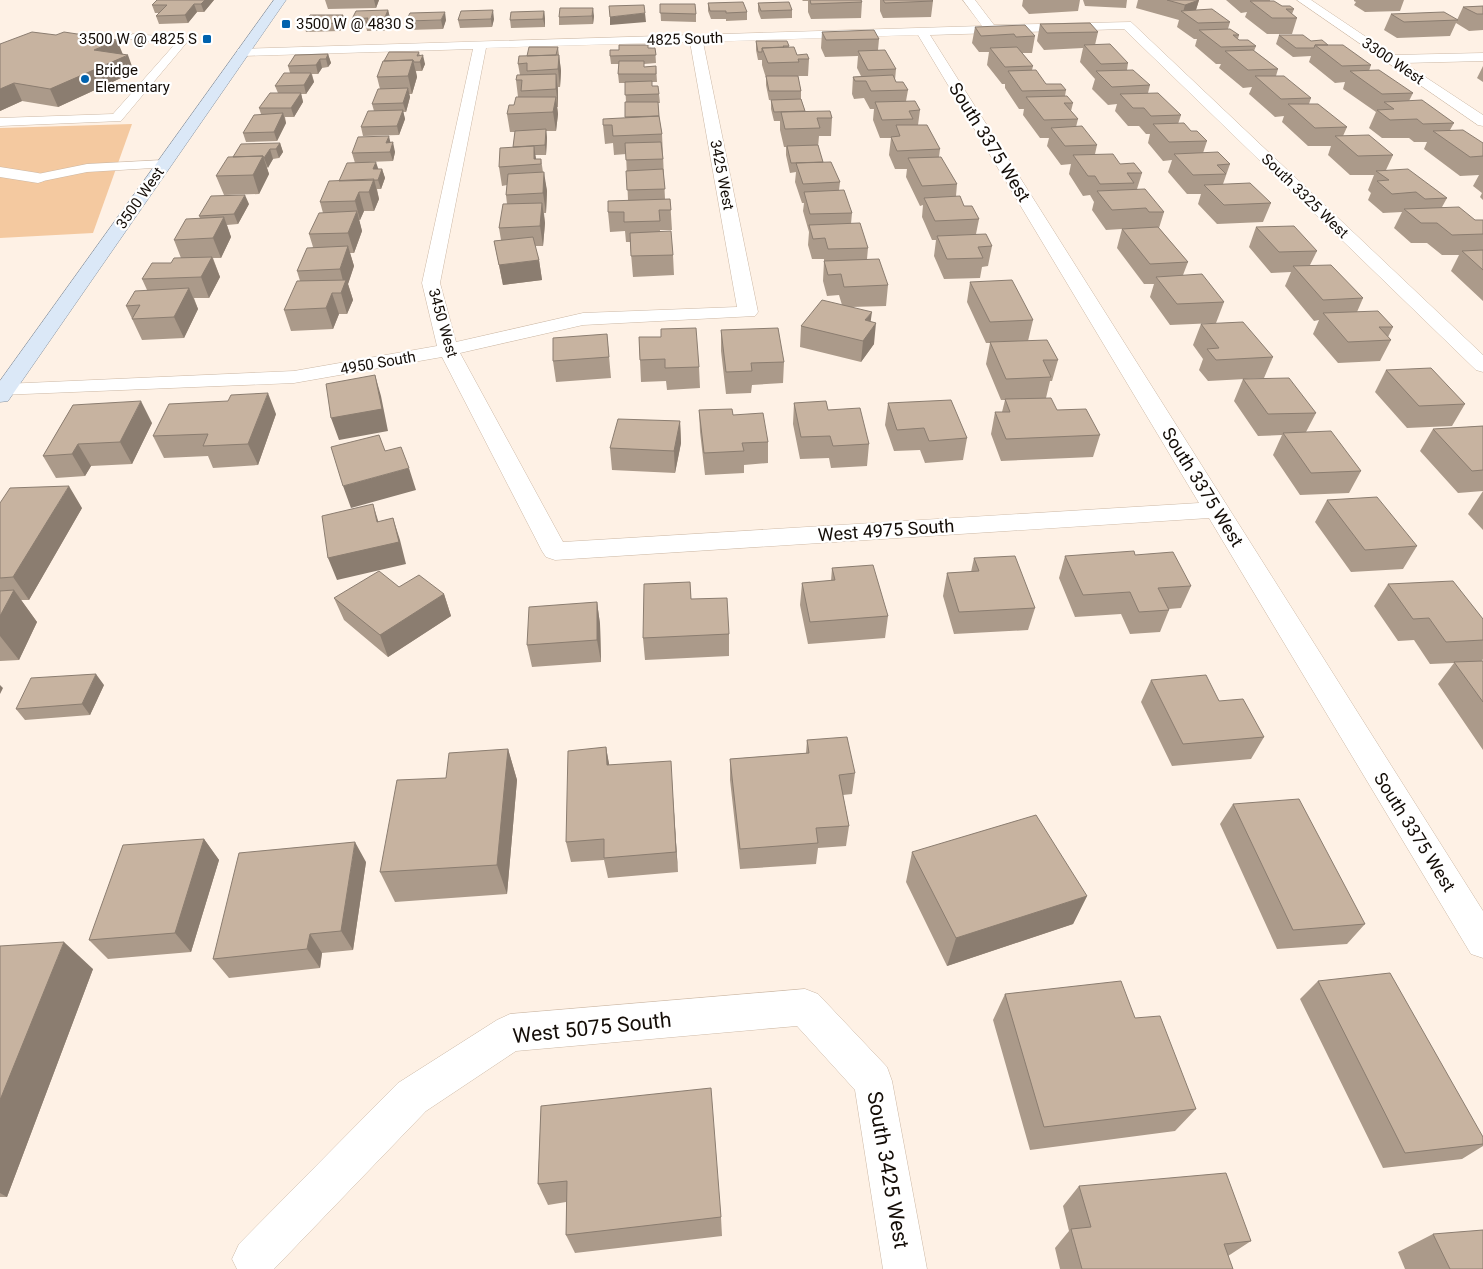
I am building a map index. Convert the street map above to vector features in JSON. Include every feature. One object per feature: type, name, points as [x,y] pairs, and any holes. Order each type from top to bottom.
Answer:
[{"type":"main road","name":"3500 West","points":[[2,393],[280,0]]},
{"type":"street","points":[[969,0],[991,30]]},
{"type":"street","name":"3300 West","points":[[1303,0],[1483,122]]},
{"type":"street","name":"4825 South","points":[[243,52],[1127,26]]},
{"type":"street","name":"South 3325 West","points":[[1127,26],[1483,366]]},
{"type":"street","name":"South 3375 West","points":[[922,32],[1483,942]]},
{"type":"street","name":"3425 West","points":[[696,38],[748,312]]},
{"type":"street","name":"3450 West","points":[[480,45],[431,283],[448,350],[555,551]]},
{"type":"street","points":[[1390,59],[1483,57]]},
{"type":"street","points":[[0,172],[38,178]]},
{"type":"street","name":"4950 South","points":[[2,393],[294,377],[448,350],[583,319],[748,312]]},
{"type":"street","name":"West 4975 South","points":[[555,551],[1217,510]]},
{"type":"street","name":"West 5075 South","points":[[254,1258],[412,1097],[510,1034],[805,1007]]},
{"type":"street","name":"South 3425 West","points":[[805,1007],[873,1081],[905,1269]]},
{"type":"lane","points":[[0,122],[117,118],[183,41],[133,37]]},
{"type":"lane","points":[[38,178],[87,168],[164,164]]},
{"type":"shaded area","points":[[132,124],[93,233],[0,238],[0,128]]},
{"type":"building","points":[[157,0],[205,0],[201,4],[194,4],[185,15],[156,16],[167,5],[152,5]]},
{"type":"building","points":[[810,0],[861,0],[862,2],[811,4]]},
{"type":"building","points":[[883,0],[932,0],[933,1],[885,3]]},
{"type":"building","points":[[1167,0],[1199,0],[1185,5]]},
{"type":"building","points":[[1250,1],[1274,1],[1282,6],[1290,6],[1294,9],[1286,9],[1297,18],[1272,18]]},
{"type":"building","points":[[743,2],[747,12],[726,13],[726,11],[710,11],[708,3]]},
{"type":"building","points":[[789,2],[792,10],[761,11],[758,3]]},
{"type":"building","points":[[660,4],[695,4],[696,14],[660,13]]},
{"type":"building","points":[[644,5],[645,13],[610,17],[609,6]]},
{"type":"building","points":[[1483,6],[1483,14],[1477,14],[1463,7]]},
{"type":"building","points":[[560,8],[593,8],[592,16],[559,17]]},
{"type":"building","points":[[1212,9],[1230,22],[1198,23],[1181,11]]},
{"type":"building","points":[[388,10],[383,22],[366,23],[368,18],[352,19],[356,11]]},
{"type":"building","points":[[493,10],[491,19],[458,20],[461,11]]},
{"type":"building","points":[[544,11],[543,19],[510,20],[511,12]]},
{"type":"building","points":[[445,12],[441,20],[406,21],[410,13]]},
{"type":"building","points":[[1444,12],[1458,20],[1404,22],[1391,14]]},
{"type":"building","points":[[310,15],[343,15],[338,23],[304,24]]},
{"type":"building","points":[[1090,23],[1098,32],[1047,33],[1040,24]]},
{"type":"building","points":[[1025,25],[1035,36],[1016,37],[1014,34],[981,36],[975,27]]},
{"type":"building","points":[[1230,29],[1239,35],[1233,35],[1239,40],[1248,40],[1256,46],[1221,47],[1199,30]]},
{"type":"building","points":[[874,30],[879,39],[826,40],[822,32]]},
{"type":"building","points":[[32,32],[56,35],[64,32],[117,40],[94,50],[128,55],[50,89],[14,83],[0,89],[0,44]]},
{"type":"building","points":[[1279,35],[1303,35],[1311,41],[1322,40],[1328,45],[1315,45],[1314,48],[1296,48]]},
{"type":"building","points":[[756,41],[787,41],[789,46],[762,48],[762,52],[758,52]]},
{"type":"building","points":[[1110,44],[1128,63],[1101,64],[1084,45]]},
{"type":"building","points":[[619,45],[648,45],[648,48],[655,48],[656,55],[610,56],[610,50],[619,50]]},
{"type":"building","points":[[1315,45],[1343,45],[1371,65],[1342,66]]},
{"type":"building","points":[[529,47],[558,47],[556,55],[527,56]]},
{"type":"building","points":[[794,47],[797,55],[807,54],[809,59],[798,59],[799,62],[768,63],[762,48]]},
{"type":"building","points":[[1017,47],[1033,66],[1005,67],[990,48]]},
{"type":"building","points":[[885,50],[896,69],[868,70],[858,51]]},
{"type":"building","points":[[1253,50],[1278,69],[1248,70],[1225,51]]},
{"type":"building","points":[[389,52],[419,52],[417,56],[423,55],[420,62],[414,62],[413,60],[384,61]]},
{"type":"building","points":[[328,54],[326,59],[320,59],[316,65],[288,66],[295,55]]},
{"type":"building","points":[[559,55],[558,69],[527,71],[527,63],[518,64],[519,56]]},
{"type":"building","points":[[413,60],[408,76],[377,77],[383,61]]},
{"type":"building","points":[[619,61],[644,61],[644,67],[656,66],[656,74],[618,74]]},
{"type":"building","points":[[1036,70],[1046,84],[1061,84],[1066,90],[1022,91],[1008,71]]},
{"type":"building","points":[[1133,70],[1150,85],[1112,87],[1096,71]]},
{"type":"building","points":[[1379,70],[1413,93],[1382,94],[1350,71]]},
{"type":"building","points":[[284,73],[311,73],[304,85],[275,86]]},
{"type":"building","points":[[556,74],[556,89],[521,91],[522,80],[516,80],[517,75]]},
{"type":"building","points":[[893,75],[896,82],[903,82],[908,90],[871,91],[866,81],[855,81],[853,77]]},
{"type":"building","points":[[766,76],[798,76],[801,91],[769,91]]},
{"type":"building","points":[[1255,76],[1284,76],[1311,98],[1281,99]]},
{"type":"building","points":[[652,81],[652,86],[658,86],[659,94],[625,95],[625,82]]},
{"type":"building","points":[[408,88],[403,103],[372,104],[378,89]]},
{"type":"building","points":[[270,93],[301,93],[291,108],[259,108]]},
{"type":"building","points":[[1158,93],[1181,115],[1151,116],[1144,108],[1133,108],[1120,94]]},
{"type":"building","points":[[1067,96],[1073,103],[1064,103],[1078,119],[1044,120],[1026,97]]},
{"type":"building","points":[[516,97],[556,97],[553,112],[507,114],[509,105],[514,105]]},
{"type":"building","points":[[801,99],[805,111],[774,112],[771,100]]},
{"type":"building","points":[[1422,100],[1454,123],[1423,124],[1417,119],[1390,120],[1377,110],[1394,109],[1384,102]]},
{"type":"building","points":[[915,101],[920,110],[909,111],[913,119],[882,120],[875,102]]},
{"type":"building","points":[[625,102],[658,102],[659,116],[625,117]]},
{"type":"building","points":[[1288,104],[1318,104],[1347,127],[1315,128]]},
{"type":"building","points":[[403,110],[397,126],[361,127],[368,111]]},
{"type":"building","points":[[830,111],[832,118],[817,118],[820,128],[785,129],[781,112]]},
{"type":"building","points":[[283,113],[274,132],[243,133],[254,115]]},
{"type":"building","points":[[659,116],[662,134],[613,136],[612,125],[603,125],[603,119]]},
{"type":"building","points":[[1184,123],[1191,131],[1197,131],[1207,141],[1169,142],[1153,124]]},
{"type":"building","points":[[896,125],[927,125],[940,149],[897,151],[891,137],[900,136]]},
{"type":"building","points":[[1082,126],[1097,145],[1065,146],[1051,128]]},
{"type":"building","points":[[546,129],[545,145],[513,147],[515,131]]},
{"type":"building","points":[[1463,130],[1483,143],[1483,156],[1470,157],[1433,131]]},
{"type":"building","points":[[1369,135],[1393,155],[1358,156],[1335,136]]},
{"type":"building","points":[[389,136],[386,143],[393,142],[390,152],[352,153],[358,137]]},
{"type":"building","points":[[661,142],[663,159],[626,160],[625,143]]},
{"type":"building","points":[[280,143],[276,149],[270,149],[264,158],[263,156],[233,157],[241,144]]},
{"type":"building","points":[[818,145],[823,162],[791,163],[787,146]]},
{"type":"building","points":[[534,146],[534,159],[541,159],[541,164],[499,167],[500,148]]},
{"type":"building","points":[[1218,152],[1230,164],[1217,165],[1226,174],[1193,175],[1174,154]]},
{"type":"building","points":[[1113,154],[1120,164],[1134,163],[1142,173],[1127,173],[1134,183],[1100,184],[1095,176],[1088,176],[1073,155]]},
{"type":"building","points":[[263,156],[253,175],[216,176],[228,157]]},
{"type":"building","points":[[941,157],[957,184],[922,186],[908,158]]},
{"type":"building","points":[[376,162],[373,169],[382,169],[378,180],[339,181],[347,163]]},
{"type":"building","points":[[831,162],[840,182],[803,184],[796,163]]},
{"type":"building","points":[[663,169],[665,189],[627,190],[626,171]]},
{"type":"building","points":[[1408,169],[1447,198],[1425,199],[1416,192],[1392,194],[1377,181],[1389,180],[1376,171]]},
{"type":"building","points":[[544,172],[543,193],[506,195],[508,174]]},
{"type":"building","points":[[374,179],[369,192],[359,192],[355,201],[320,202],[329,181]]},
{"type":"building","points":[[1250,183],[1271,203],[1224,205],[1204,185]]},
{"type":"building","points":[[1145,189],[1164,212],[1149,212],[1146,208],[1112,210],[1097,191]]},
{"type":"building","points":[[844,190],[852,213],[810,214],[804,192]]},
{"type":"building","points":[[245,195],[234,214],[199,216],[211,196]]},
{"type":"building","points":[[960,196],[964,206],[972,206],[979,219],[935,221],[924,198]]},
{"type":"building","points":[[670,199],[671,210],[659,210],[660,221],[624,222],[624,212],[608,212],[608,201]]},
{"type":"building","points":[[542,203],[540,226],[499,228],[503,204]]},
{"type":"building","points":[[1459,207],[1475,220],[1483,220],[1483,234],[1452,235],[1437,223],[1421,223],[1404,209]]},
{"type":"building","points":[[357,211],[348,233],[309,234],[319,213]]},
{"type":"building","points":[[224,217],[213,238],[174,240],[186,219]]},
{"type":"building","points":[[860,223],[868,248],[828,249],[825,238],[813,239],[809,225]]},
{"type":"building","points":[[1294,226],[1317,251],[1279,252],[1256,227]]},
{"type":"building","points":[[1158,227],[1188,262],[1150,264],[1122,229]]},
{"type":"building","points":[[671,231],[673,255],[631,256],[630,233]]},
{"type":"building","points":[[986,234],[992,246],[978,247],[983,258],[947,259],[937,236]]},
{"type":"building","points":[[533,237],[539,260],[499,265],[494,241]]},
{"type":"building","points":[[348,246],[340,269],[297,271],[307,248]]},
{"type":"building","points":[[1483,250],[1483,270],[1462,251]]},
{"type":"building","points":[[212,257],[201,277],[142,279],[152,263],[171,263],[174,258]]},
{"type":"building","points":[[879,259],[888,285],[844,287],[841,274],[828,275],[824,261]]},
{"type":"building","points":[[1331,265],[1363,298],[1323,300],[1293,266]]},
{"type":"building","points":[[1202,274],[1224,302],[1177,304],[1156,277]]},
{"type":"building","points":[[346,280],[341,293],[332,293],[326,308],[284,310],[297,281]]},
{"type":"building","points":[[1012,280],[1033,320],[990,322],[970,282]]},
{"type":"building","points":[[189,288],[174,317],[132,319],[140,305],[126,306],[135,291]]},
{"type":"building","points":[[822,300],[872,312],[865,320],[876,323],[863,341],[801,326]]},
{"type":"building","points":[[1378,311],[1393,327],[1379,327],[1391,340],[1348,342],[1323,313]]},
{"type":"building","points":[[1243,322],[1273,357],[1216,360],[1207,349],[1219,348],[1201,324]]},
{"type":"building","points":[[696,328],[699,367],[665,368],[665,359],[640,360],[639,337],[661,337],[661,329]]},
{"type":"building","points":[[778,328],[784,362],[751,363],[752,371],[726,372],[721,330]]},
{"type":"building","points":[[607,334],[609,357],[553,361],[553,338]]},
{"type":"building","points":[[1047,340],[1058,360],[1043,360],[1051,377],[1006,379],[990,342]]},
{"type":"building","points":[[1431,368],[1465,404],[1419,406],[1386,370]]},
{"type":"building","points":[[375,375],[382,409],[331,418],[326,384]]},
{"type":"building","points":[[1289,378],[1316,413],[1268,414],[1243,379]]},
{"type":"building","points":[[268,393],[248,444],[203,446],[208,434],[153,436],[169,404],[228,401],[231,395]]},
{"type":"building","points":[[1051,398],[1057,410],[1086,409],[1100,435],[1006,439],[995,412],[1010,412],[1005,399]]},
{"type":"building","points":[[951,400],[967,438],[929,441],[924,428],[897,430],[888,403]]},
{"type":"building","points":[[141,401],[120,442],[78,444],[72,454],[43,456],[73,405]]},
{"type":"building","points":[[826,401],[828,410],[860,408],[869,444],[833,446],[830,436],[801,437],[794,403]]},
{"type":"building","points":[[732,409],[733,415],[763,413],[768,442],[742,443],[744,451],[704,453],[699,410]]},
{"type":"building","points":[[618,419],[680,421],[674,451],[610,448]]},
{"type":"building","points":[[1483,426],[1483,470],[1472,471],[1433,429]]},
{"type":"building","points":[[1331,431],[1361,471],[1311,473],[1283,433]]},
{"type":"building","points":[[379,435],[385,451],[401,447],[409,468],[343,486],[331,447]]},
{"type":"building","points":[[69,486],[13,577],[0,578],[0,503],[10,488]]},
{"type":"building","points":[[1377,497],[1417,546],[1365,550],[1327,500]]},
{"type":"building","points":[[373,504],[377,522],[393,518],[399,542],[328,558],[322,516]]},
{"type":"building","points":[[1134,551],[1135,555],[1173,552],[1191,586],[1158,588],[1169,610],[1139,612],[1130,592],[1083,595],[1065,556]]},
{"type":"building","points":[[1015,556],[1035,608],[959,612],[947,573],[979,571],[974,558]]},
{"type":"building","points":[[873,565],[888,616],[810,622],[802,583],[835,580],[832,568]]},
{"type":"building","points":[[379,571],[399,587],[419,575],[444,594],[380,635],[334,598]]},
{"type":"building","points":[[1453,581],[1483,619],[1483,640],[1446,642],[1429,618],[1413,619],[1388,584]]},
{"type":"building","points":[[690,582],[691,599],[727,598],[729,634],[643,638],[644,584]]},
{"type":"building","points":[[14,590],[0,616],[0,591]]},
{"type":"building","points":[[597,602],[597,640],[527,645],[529,607]]},
{"type":"building","points":[[1483,661],[1483,702],[1454,662]]},
{"type":"building","points":[[96,674],[82,704],[16,709],[31,678]]},
{"type":"building","points":[[1206,675],[1219,701],[1243,699],[1264,737],[1183,744],[1151,680]]},
{"type":"building","points":[[847,737],[855,773],[839,775],[849,826],[816,828],[818,843],[740,849],[730,759],[809,753],[807,740]]},
{"type":"building","points":[[606,747],[607,765],[671,761],[676,852],[604,858],[604,839],[566,842],[568,751]]},
{"type":"building","points":[[508,749],[497,865],[380,872],[397,780],[446,778],[449,753]]},
{"type":"building","points":[[1299,799],[1365,924],[1293,930],[1233,804]]},
{"type":"building","points":[[1036,815],[1087,896],[956,938],[912,852]]},
{"type":"building","points":[[204,839],[175,933],[89,940],[123,845]]},
{"type":"building","points":[[355,842],[341,931],[310,934],[307,949],[213,959],[239,853]]},
{"type":"building","points":[[64,942],[0,1100],[0,946]]},
{"type":"building","points":[[1390,973],[1483,1137],[1483,1144],[1405,1153],[1318,981]]},
{"type":"building","points":[[1121,981],[1135,1018],[1160,1016],[1196,1109],[1044,1127],[1005,994]]},
{"type":"building","points":[[711,1088],[721,1217],[566,1235],[567,1181],[538,1184],[541,1106]]},
{"type":"building","points":[[1226,1173],[1251,1241],[1224,1244],[1233,1269],[1082,1269],[1071,1229],[1091,1227],[1079,1186]]},
{"type":"building","points":[[1483,1230],[1483,1269],[1450,1269],[1433,1234]]},
{"type":"place","name":"3500 W @ 4830 S","points":[[286,24]]},
{"type":"place","name":"3500 W @ 4825 S","points":[[207,39]]},
{"type":"place","name":"Bridge Elementary","points":[[85,79]]}]
